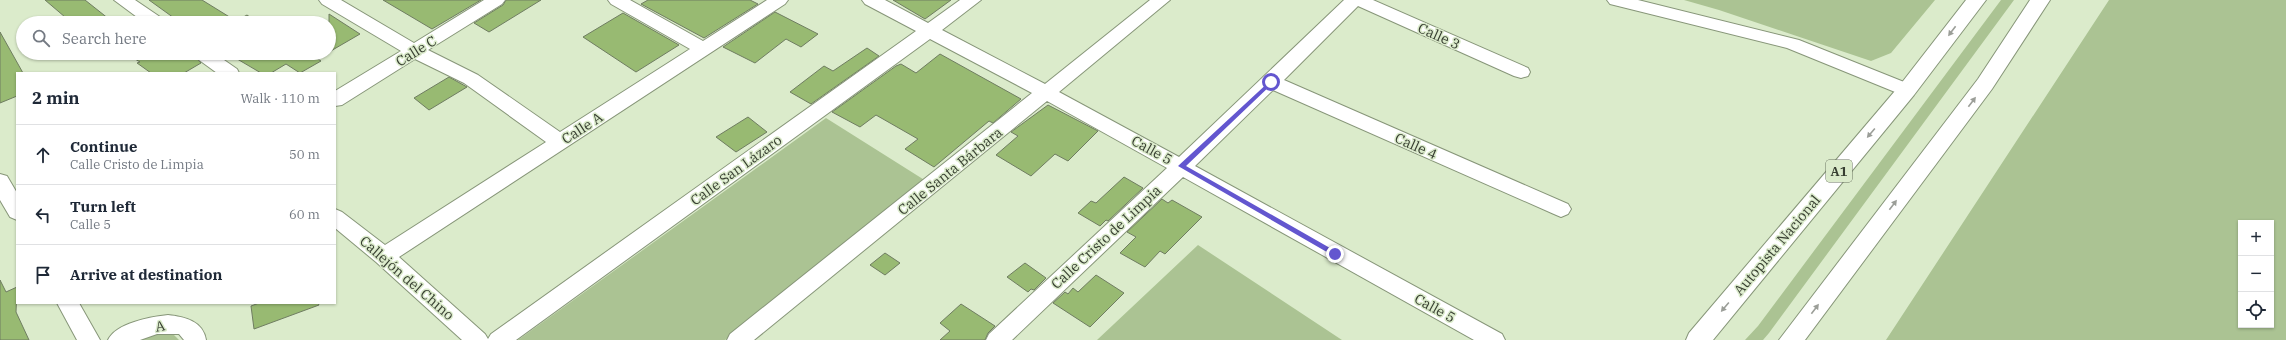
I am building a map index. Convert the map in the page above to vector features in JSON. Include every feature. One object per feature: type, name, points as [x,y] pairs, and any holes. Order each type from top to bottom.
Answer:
[{"type":"highway","name":"Autopista Nacional","points":[[1698,340],[1907,90],[1976,0]]},
{"type":"highway","points":[[1791,340],[1985,84],[2040,0]]},
{"type":"street","points":[[123,0],[147,16]]},
{"type":"street","points":[[328,0],[415,51],[472,79],[560,142]]},
{"type":"street","name":"Calle C","points":[[336,99],[496,0]]},
{"type":"street","name":"Calle A","points":[[384,256],[779,0]]},
{"type":"street","name":"Calle 5","points":[[871,0],[1181,166],[1335,254],[1494,340]]},
{"type":"street","name":"Calle San Lázaro","points":[[499,340],[972,0]]},
{"type":"street","name":"Calle Santa Bárbara","points":[[738,340],[1161,0]]},
{"type":"street","name":"Calle Cristo de Limpia","points":[[997,340],[1271,82],[1354,0]]},
{"type":"street","name":"Calle 3","points":[[1358,0],[1521,72]]},
{"type":"street","points":[[1616,0],[1793,44],[1907,90]]},
{"type":"street","points":[[631,3],[703,50]]},
{"type":"street","points":[[211,60],[229,72]]},
{"type":"street","name":"Calle 4","points":[[1271,82],[1561,210]]},
{"type":"street","points":[[0,181],[16,210]]},
{"type":"street","name":"Callejón del Chino","points":[[336,218],[384,256],[477,340]]},
{"type":"street","points":[[69,304],[89,340]]},
{"type":"street","name":"A","points":[[119,340],[159,324],[176,324],[190,329],[194,334],[195,340]]},
{"type":"green space","points":[[1684,0],[1935,0],[1891,53],[1871,61],[1719,10]]},
{"type":"green space","points":[[2001,0],[2014,0],[1769,333],[1763,340],[1745,340],[1758,326]]},
{"type":"green space","points":[[2109,0],[2286,0],[2286,340],[1886,340]]},
{"type":"green space","points":[[826,118],[926,181],[725,340],[518,340]]},
{"type":"green space","points":[[1198,245],[1342,340],[1097,340]]},
{"type":"green space","points":[[171,332],[179,340],[135,340],[147,334]]},
{"type":"building","points":[[45,0],[85,0],[105,16],[64,16]]},
{"type":"building","points":[[149,0],[202,0],[228,16],[171,16]]},
{"type":"building","points":[[383,0],[481,0],[432,29]]},
{"type":"building","points":[[506,0],[541,0],[489,32],[474,23],[503,5]]},
{"type":"building","points":[[648,0],[750,0],[758,4],[704,38],[641,4]]},
{"type":"building","points":[[893,0],[951,0],[925,19]]},
{"type":"building","points":[[775,12],[818,34],[801,47],[786,39],[755,63],[723,47]]},
{"type":"building","points":[[623,13],[679,45],[636,72],[583,37]]},
{"type":"building","points":[[336,19],[360,34],[336,48]]},
{"type":"building","points":[[0,32],[22,72],[16,72],[16,96],[0,103]]},
{"type":"building","points":[[867,48],[879,56],[811,104],[790,92],[824,66],[833,71]]},
{"type":"building","points":[[940,54],[1021,99],[993,123],[989,121],[934,167],[905,149],[918,139],[876,115],[860,127],[832,112],[896,66],[901,64],[916,73]]},
{"type":"building","points":[[137,60],[198,60],[201,63],[186,72],[150,72],[137,63],[140,62]]},
{"type":"building","points":[[239,60],[321,61],[302,72],[298,72],[286,64],[273,72],[259,72]]},
{"type":"building","points":[[449,77],[467,87],[429,110],[414,98]]},
{"type":"building","points":[[1048,105],[1098,131],[1068,161],[1055,154],[1031,176],[996,155],[1018,136],[1011,132]]},
{"type":"building","points":[[748,117],[767,132],[736,152],[716,137]]},
{"type":"building","points":[[1124,177],[1143,188],[1108,221],[1106,220],[1100,226],[1078,213],[1091,201],[1096,203]]},
{"type":"building","points":[[1162,199],[1168,203],[1172,200],[1202,217],[1165,254],[1160,251],[1145,267],[1120,253],[1136,237],[1127,232]]},
{"type":"building","points":[[885,253],[900,263],[885,275],[870,265]]},
{"type":"building","points":[[1025,263],[1046,278],[1034,290],[1031,289],[1028,292],[1007,277]]},
{"type":"building","points":[[1096,275],[1124,293],[1090,327],[1053,303],[1065,292],[1068,294],[1073,288],[1078,292]]},
{"type":"building","points":[[0,280],[6,292],[16,287],[16,312],[29,340],[0,340]]},
{"type":"building","points":[[256,304],[319,305],[254,329],[251,306]]},
{"type":"building","points":[[961,304],[995,326],[988,333],[985,340],[940,340],[950,331],[940,323]]},
{"type":"route","points":[[1271,82],[1181,166],[1335,254]]}]
